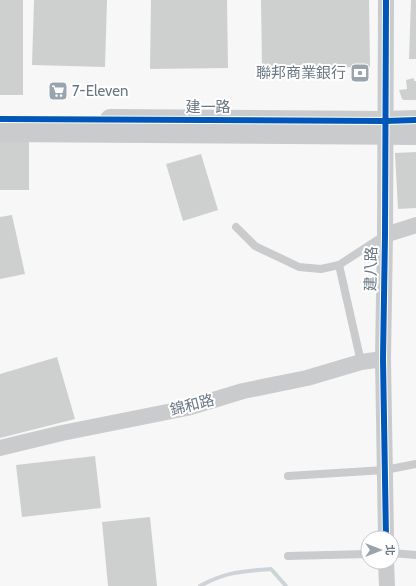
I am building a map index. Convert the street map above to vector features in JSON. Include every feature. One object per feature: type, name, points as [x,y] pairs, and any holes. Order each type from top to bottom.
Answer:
[{"type":"street","name":"建八路","points":[[386,0],[385,235],[382,359],[386,530]]},
{"type":"street","name":"建一路","points":[[0,119],[385,128],[416,135]]},
{"type":"street","name":"建一路","points":[[0,132],[385,128],[416,120]]},
{"type":"street","points":[[385,235],[416,226]]},
{"type":"street","name":"錦和路","points":[[0,448],[62,433],[187,408],[243,391],[307,378],[361,362],[382,359]]},
{"type":"street","points":[[386,570],[387,586]]},
{"type":"lane","points":[[236,227],[255,246],[299,267],[321,269],[339,265],[385,235]]},
{"type":"lane","points":[[339,265],[361,362]]},
{"type":"lane","points":[[288,476],[385,470],[416,464]]},
{"type":"lane","points":[[288,556],[360,554]]},
{"type":"lane","points":[[400,554],[416,555]]},
{"type":"building","points":[[0,0],[23,0],[23,95],[0,95]]},
{"type":"building","points":[[34,0],[107,0],[105,67],[32,65]]},
{"type":"building","points":[[151,0],[227,0],[228,68],[150,69]]},
{"type":"building","points":[[261,0],[369,0],[370,67],[262,68]]},
{"type":"building","points":[[411,0],[416,0],[416,59],[409,59]]},
{"type":"building","points":[[414,78],[414,81],[416,81],[416,100],[402,99],[399,90],[407,89],[406,80]]},
{"type":"building","points":[[0,138],[29,138],[29,190],[0,190]]},
{"type":"building","points":[[416,152],[416,208],[398,209],[395,153]]},
{"type":"building","points":[[201,154],[218,210],[183,221],[166,164]]},
{"type":"building","points":[[12,215],[25,274],[0,279],[0,217]]},
{"type":"building","points":[[57,357],[75,419],[0,438],[0,374]]},
{"type":"building","points":[[95,456],[101,508],[22,517],[16,465]]},
{"type":"building","points":[[150,517],[157,586],[108,586],[102,522]]},
{"type":"waterway","points":[[200,586],[209,581],[234,573],[271,569],[286,586]]},
{"type":"cycle path","points":[[386,0],[383,359],[386,530]]},
{"type":"cycle path","points":[[0,119],[416,120]]},
{"type":"place","name":"聯邦商業銀行","points":[[360,73]]},
{"type":"place","name":"7-Eleven","points":[[58,91]]}]
